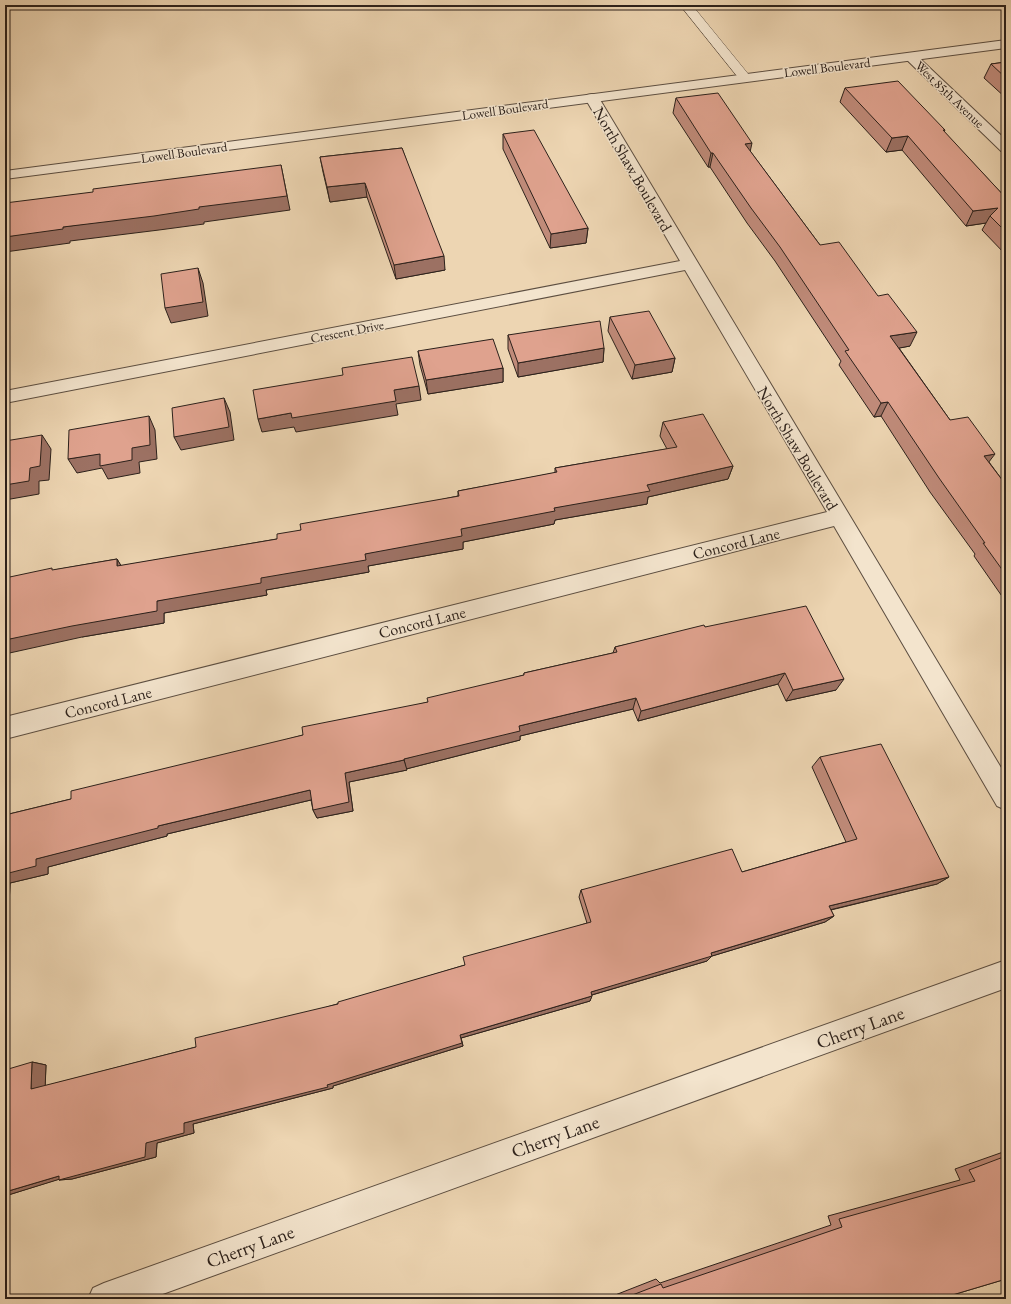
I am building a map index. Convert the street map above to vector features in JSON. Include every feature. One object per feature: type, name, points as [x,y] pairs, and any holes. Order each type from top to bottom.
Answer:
[{"type":"street","name":"Lowell Boulevard","points":[[5,175],[1006,44]]},
{"type":"street","name":"West 85th Avenue","points":[[910,57],[1006,148]]},
{"type":"street","name":"North Shaw Boulevard","points":[[592,98],[1006,798]]},
{"type":"street","name":"Crescent Drive","points":[[5,397],[689,264]]},
{"type":"street","name":"Concord Lane","points":[[5,728],[839,517]]},
{"type":"street","name":"Cherry Lane","points":[[104,1299],[1006,974]]},
{"type":"lane","points":[[686,5],[745,78]]},
{"type":"building","points":[[1006,62],[1006,78],[991,64]]},
{"type":"building","points":[[898,81],[945,130],[943,130],[1006,198],[1006,232],[990,216],[998,208],[973,211],[908,136],[892,138],[845,88]]},
{"type":"building","points":[[718,93],[752,143],[745,144],[820,245],[839,242],[878,296],[888,294],[917,332],[890,336],[950,420],[968,417],[995,454],[984,456],[1006,485],[1006,575],[888,402],[881,403],[845,351],[849,350],[780,247],[713,153],[711,153],[676,98]]},
{"type":"building","points":[[534,130],[588,228],[551,234],[503,134]]},
{"type":"building","points":[[402,148],[444,256],[394,265],[365,183],[327,187],[320,157]]},
{"type":"building","points":[[281,165],[287,196],[199,207],[199,209],[154,216],[63,227],[63,229],[5,237],[5,203],[93,192],[93,189]]},
{"type":"building","points":[[198,268],[203,302],[165,308],[161,274]]},
{"type":"building","points":[[649,311],[675,358],[635,365],[610,317]]},
{"type":"building","points":[[600,321],[604,348],[518,363],[508,335]]},
{"type":"building","points":[[493,339],[503,368],[426,380],[418,351]]},
{"type":"building","points":[[412,357],[419,386],[394,390],[396,401],[292,418],[291,413],[258,419],[253,390],[343,375],[342,368]]},
{"type":"building","points":[[224,398],[229,427],[174,437],[172,408]]},
{"type":"building","points":[[703,414],[733,466],[647,485],[650,491],[554,508],[555,511],[461,529],[462,536],[365,554],[366,560],[261,578],[261,583],[157,601],[157,611],[5,640],[5,578],[52,568],[52,570],[117,559],[117,566],[277,539],[277,534],[301,530],[300,524],[459,496],[458,491],[557,472],[555,468],[677,447],[663,422]]},
{"type":"building","points":[[149,416],[150,445],[132,448],[132,460],[100,466],[100,454],[68,459],[69,430]]},
{"type":"building","points":[[42,435],[40,466],[30,468],[29,481],[5,485],[5,441]]},
{"type":"building","points":[[806,606],[844,679],[793,690],[785,673],[641,711],[636,698],[519,726],[520,731],[345,773],[349,802],[313,810],[310,790],[158,826],[158,828],[36,859],[36,866],[5,874],[5,815],[71,799],[71,791],[303,735],[302,727],[428,702],[427,698],[524,675],[524,673],[617,652],[615,647],[704,625],[705,627]]},
{"type":"building","points":[[881,744],[949,877],[829,906],[834,916],[711,953],[712,956],[591,992],[592,996],[460,1035],[462,1043],[327,1085],[328,1087],[184,1123],[184,1133],[146,1143],[145,1157],[59,1180],[59,1176],[5,1192],[5,1070],[32,1062],[31,1089],[196,1047],[195,1038],[338,1004],[338,1002],[465,965],[463,957],[591,922],[581,890],[732,849],[742,872],[857,839],[820,757]]},
{"type":"building","points":[[1006,1156],[1006,1279],[939,1299],[622,1299],[661,1284],[663,1288],[842,1227],[839,1219],[975,1181],[969,1170]]}]
